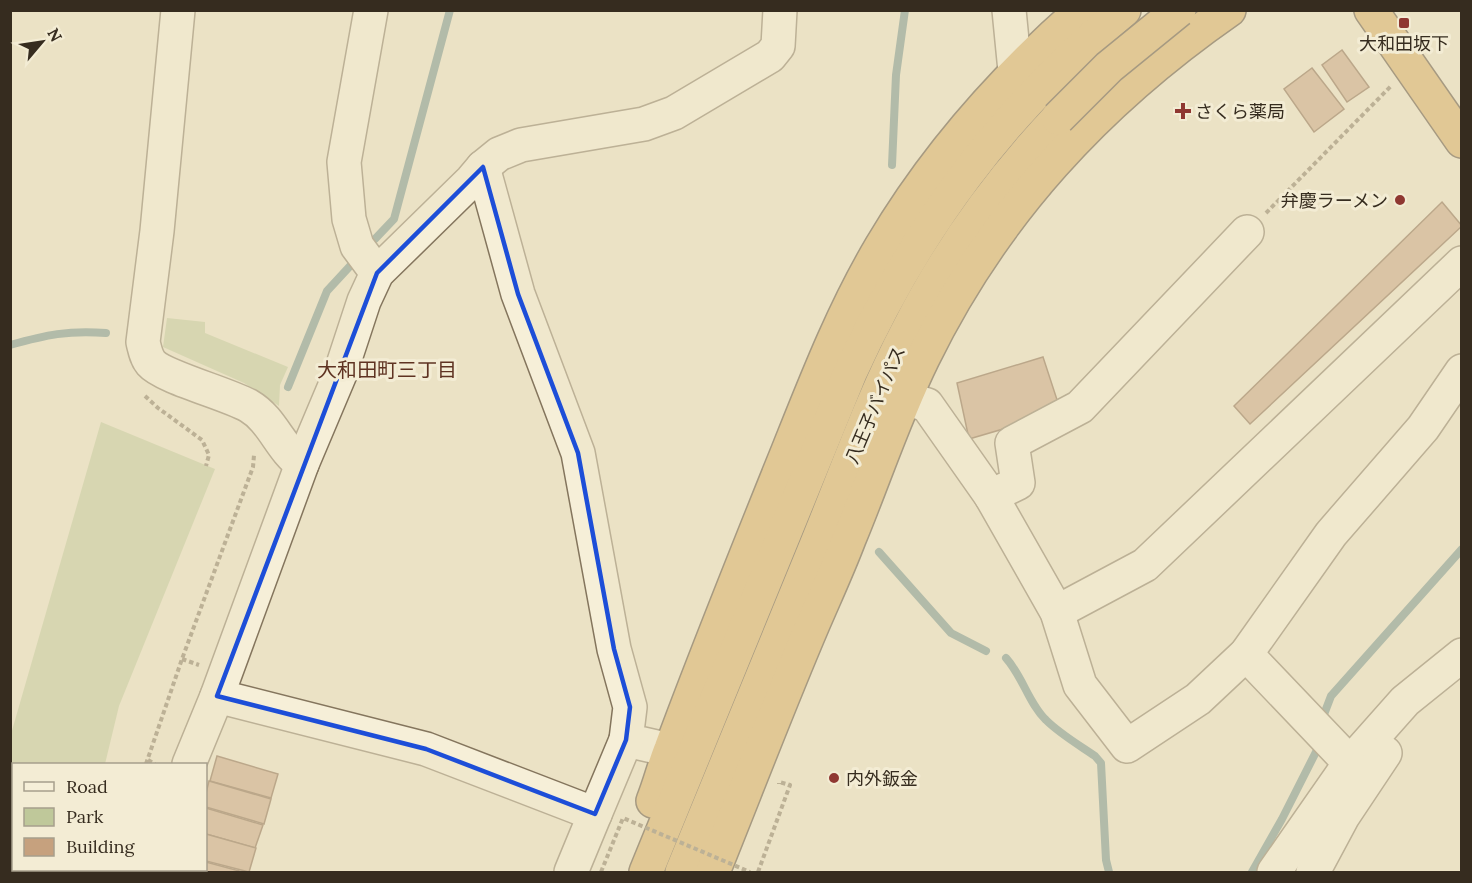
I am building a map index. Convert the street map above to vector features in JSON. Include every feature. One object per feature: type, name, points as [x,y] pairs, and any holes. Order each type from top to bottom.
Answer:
[{"type":"highway","points":[[625,873],[656,795],[670,750],[844,315],[882,244],[926,178],[967,124],[1024,83],[1082,10]]},
{"type":"highway","name":"八王子バイパス","points":[[646,873],[850,373],[906,262],[936,214],[981,154],[1024,83],[1076,52],[1124,10]]},
{"type":"highway","name":"八王子バイパス","points":[[682,873],[867,421],[909,328],[936,278],[968,229],[1014,167],[1058,118],[1109,67],[1179,10]]},
{"type":"highway","points":[[713,873],[905,398],[938,330],[965,283],[1014,211],[1073,141],[1167,56],[1229,10]]},
{"type":"highway","points":[[1371,10],[1461,141]]},
{"type":"street","points":[[178,10],[157,231],[143,342],[146,356],[159,370],[230,396],[262,415],[294,458],[302,464]]},
{"type":"street","points":[[371,10],[344,162],[349,219],[357,246],[377,273]]},
{"type":"street","points":[[190,763],[217,696],[302,464],[340,374],[364,301],[377,273],[483,167],[499,154],[521,145],[645,124],[674,113],[770,56],[778,46],[780,10]]},
{"type":"street","points":[[1009,10],[1024,83]]},
{"type":"street","points":[[483,167],[518,294],[578,453],[614,649],[630,707],[626,740],[571,873]]},
{"type":"street","points":[[991,496],[1018,483],[1012,443],[1080,407],[1247,232]]},
{"type":"street","points":[[1057,612],[1145,565],[1461,263]]},
{"type":"street","points":[[905,398],[927,405],[991,496],[1057,612],[1080,685],[1126,746],[1198,699],[1246,654],[1331,534],[1423,428],[1461,371]]},
{"type":"street","points":[[1246,654],[1350,763]]},
{"type":"street","points":[[1274,873],[1350,763],[1405,701],[1461,655]]},
{"type":"street","points":[[1313,873],[1343,816],[1397,737],[1431,703],[1461,678]]},
{"type":"street","points":[[217,696],[426,749],[595,814]]},
{"type":"street","points":[[626,740],[670,750]]},
{"type":"path","points":[[1247,232],[1411,66]]},
{"type":"path","points":[[142,394],[202,440],[209,455],[206,466]]},
{"type":"path","points":[[147,762],[182,658],[253,467],[254,450]]},
{"type":"path","points":[[758,873],[790,785],[779,782],[775,792]]},
{"type":"path","points":[[601,873],[623,818],[750,873]]},
{"type":"highlighted area","points":[[483,167],[518,294],[578,453],[614,649],[630,707],[626,740],[595,814],[426,749],[217,696],[377,273]]},
{"type":"green space","points":[[167,318],[205,322],[205,333],[288,367],[280,385],[279,406],[244,383],[163,347]]},
{"type":"green space","points":[[101,422],[215,469],[119,706],[105,763],[12,763],[12,871],[78,872],[11,872],[11,734]]},
{"type":"building","points":[[1342,50],[1369,87],[1347,102],[1322,65]]},
{"type":"building","points":[[1312,68],[1344,109],[1314,132],[1284,89]]},
{"type":"building","points":[[1442,202],[1462,226],[1250,424],[1234,406]]},
{"type":"building","points":[[1043,357],[1061,412],[969,439],[957,383]]},
{"type":"building","points":[[217,756],[278,774],[271,798],[210,781]]},
{"type":"building","points":[[209,781],[271,799],[264,824],[207,807]]},
{"type":"building","points":[[207,808],[263,825],[255,848],[207,834]]},
{"type":"building","points":[[207,834],[256,848],[249,872],[207,861]]},
{"type":"building","points":[[207,862],[243,872],[182,872],[207,871]]},
{"type":"waterway","points":[[375,239],[394,219],[450,10]]},
{"type":"waterway","points":[[892,165],[896,75],[905,10]]},
{"type":"waterway","points":[[288,387],[327,291],[351,265]]},
{"type":"waterway","points":[[10,345],[57,334],[106,333]]},
{"type":"waterway","points":[[1323,717],[1331,696],[1462,549]]},
{"type":"waterway","points":[[879,552],[951,633],[986,651]]},
{"type":"waterway","points":[[1006,658],[1040,714],[1057,730],[1095,756],[1101,763],[1106,860],[1109,872]]},
{"type":"waterway","points":[[1252,872],[1320,744]]},
{"type":"place","name":"大和田坂下","points":[[1404,23]]},
{"type":"place","name":"さくら薬局","points":[[1183,111]]},
{"type":"place","name":"弁慶ラーメン","points":[[1400,200]]},
{"type":"place","name":"内外鈑金","points":[[834,778]]},
{"type":"district","name":"大和田町三丁目","points":[[387,369]]}]
